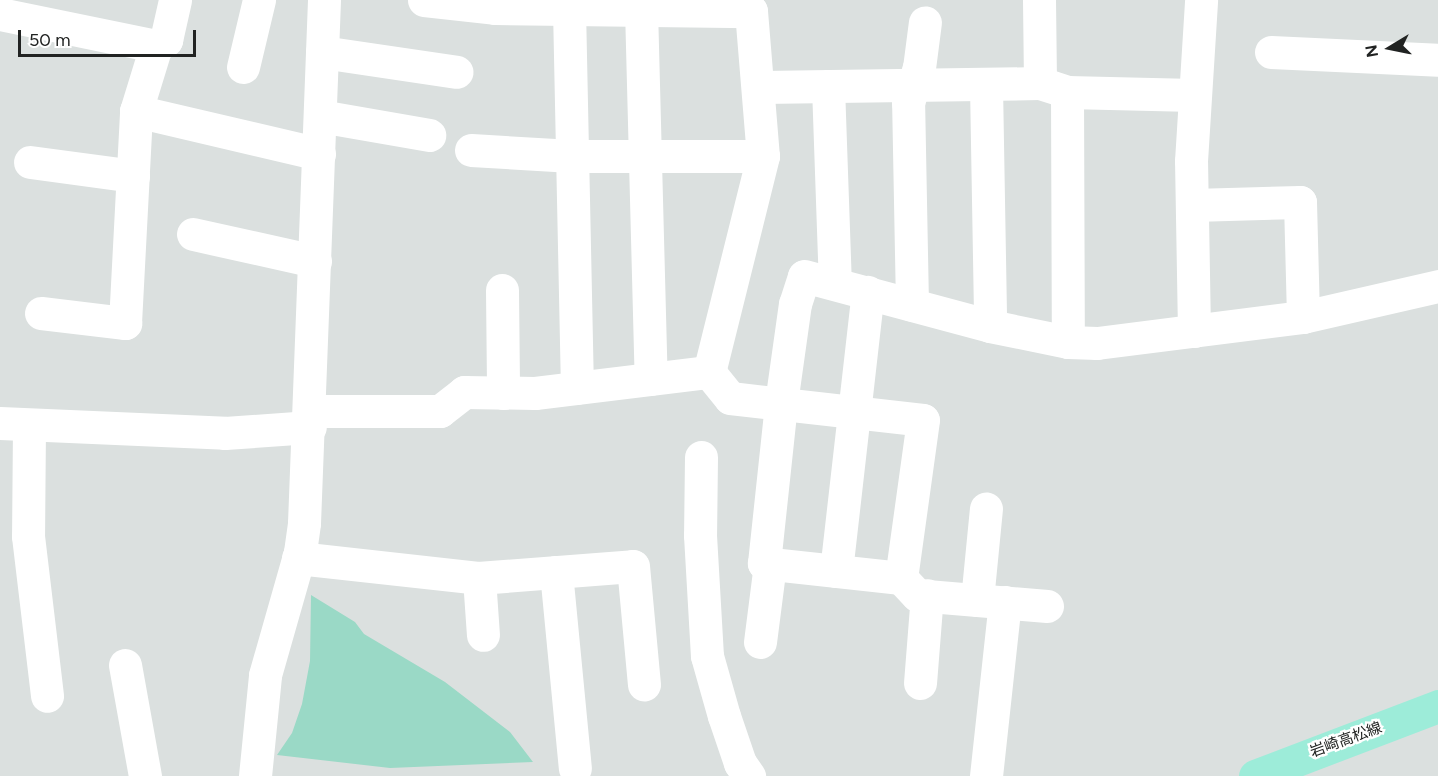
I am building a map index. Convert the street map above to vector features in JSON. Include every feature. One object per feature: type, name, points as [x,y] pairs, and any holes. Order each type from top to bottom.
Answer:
[{"type":"main road","name":"岩崎高松線","points":[[1256,776],[1438,706]]},
{"type":"street","points":[[41,313],[125,323],[136,111],[156,46],[166,40],[175,0]]},
{"type":"street","points":[[243,68],[258,0]]},
{"type":"street","points":[[255,776],[265,675],[298,558],[310,419],[324,0]]},
{"type":"street","points":[[424,0],[495,8],[641,8],[701,4],[751,10],[763,156],[710,372]]},
{"type":"street","points":[[1039,0],[1054,87],[1068,342]]},
{"type":"street","points":[[1194,331],[1194,95],[1201,0]]},
{"type":"street","points":[[570,8],[577,388]]},
{"type":"street","points":[[641,8],[651,379]]},
{"type":"street","points":[[17,10],[156,46]]},
{"type":"street","points":[[912,304],[908,104],[919,68],[925,22]]},
{"type":"street","points":[[322,52],[457,72]]},
{"type":"street","points":[[1271,52],[1438,60]]},
{"type":"street","points":[[986,85],[990,326]]},
{"type":"street","points":[[758,87],[986,85],[1194,95]]},
{"type":"street","points":[[828,86],[835,283]]},
{"type":"street","points":[[136,111],[319,154]]},
{"type":"street","points":[[320,116],[429,135]]},
{"type":"street","points":[[471,150],[572,156],[645,154],[763,156]]},
{"type":"street","points":[[30,162],[133,176]]},
{"type":"street","points":[[1193,206],[1300,202],[1303,316]]},
{"type":"street","points":[[193,234],[315,261]]},
{"type":"street","points":[[1047,606],[991,601],[836,571],[764,563],[781,403],[795,304],[804,276],[990,326],[1068,342],[1097,343],[1303,316],[1438,286]]},
{"type":"street","points":[[502,290],[502,393]]},
{"type":"street","points":[[836,571],[868,292]]},
{"type":"street","points":[[47,696],[15,424],[225,433],[310,419],[440,411],[464,392],[502,393],[577,388],[710,372]]},
{"type":"street","points":[[710,372],[730,398],[923,420],[914,587],[920,683]]},
{"type":"street","points":[[701,457],[700,536],[708,656],[724,717],[740,763],[749,776]]},
{"type":"street","points":[[986,508],[991,601],[986,776]]},
{"type":"street","points":[[298,558],[479,578],[633,566],[644,684]]},
{"type":"street","points":[[760,642],[770,564]]},
{"type":"street","points":[[556,572],[576,768]]},
{"type":"street","points":[[479,578],[483,635]]},
{"type":"street","points":[[125,665],[145,776]]},
{"type":"green space","points":[[311,595],[355,622],[364,634],[445,682],[510,732],[533,762],[390,768],[277,755],[292,733],[302,704],[310,661]]}]
